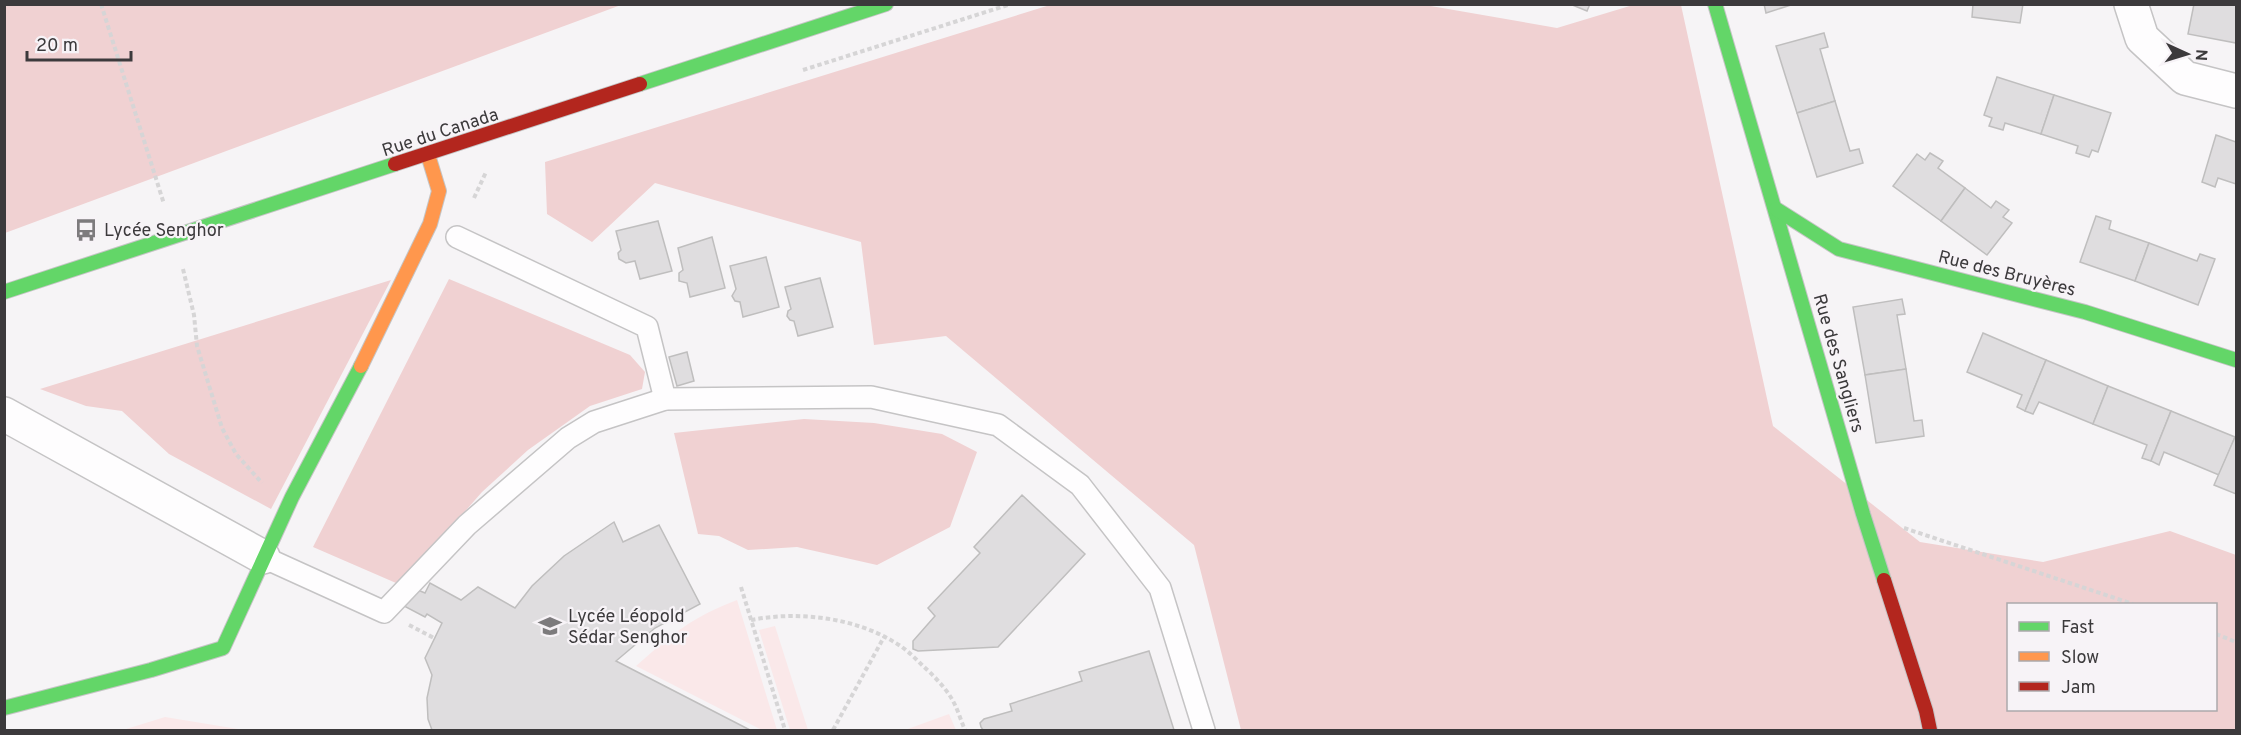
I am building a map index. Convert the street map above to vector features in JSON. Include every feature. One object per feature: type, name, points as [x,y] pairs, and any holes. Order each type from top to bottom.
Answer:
[{"type":"street","name":"Rue du Canada","points":[[4,292],[886,4]]},
{"type":"street","name":"Rue des Sangliers","points":[[1715,4],[1863,514],[1926,711],[1930,730]]},
{"type":"street","points":[[2131,4],[2142,39],[2185,78],[2236,91]]},
{"type":"street","points":[[4,708],[151,670],[223,648],[263,557],[430,224],[439,191],[428,155]]},
{"type":"street","name":"Rue des Bruyères","points":[[1776,210],[1839,249],[2085,312],[2236,360]]},
{"type":"street","points":[[4,414],[263,557]]},
{"type":"lane","points":[[457,237],[647,327],[665,399]]},
{"type":"lane","points":[[263,557],[384,612],[467,525],[568,438],[594,422],[665,399],[871,397],[998,424],[1080,485],[1160,588],[1204,730]]},
{"type":"path","points":[[101,4],[173,235],[195,315],[197,346],[222,428],[236,454],[265,486]]},
{"type":"path","points":[[1863,514],[2130,603]]},
{"type":"path","points":[[741,587],[784,730]]},
{"type":"path","points":[[751,620],[797,615],[852,625],[884,637],[906,651],[931,673],[952,699],[965,730]]},
{"type":"path","points":[[2217,634],[2236,642]]},
{"type":"path","points":[[833,730],[884,637]]},
{"type":"shaded area","points":[[5,4],[621,4],[621,5],[5,233]]},
{"type":"shaded area","points":[[1050,5],[1425,5],[1557,28],[1633,5],[1681,5],[1773,426],[1920,542],[2043,562],[2170,531],[2236,555],[2236,730],[1241,730],[1194,545],[946,336],[874,345],[861,242],[655,183],[592,242],[547,214],[545,162]]},
{"type":"shaded area","points":[[449,279],[630,355],[645,372],[642,389],[590,406],[528,450],[482,492],[439,541],[396,583],[313,547]]},
{"type":"shaded area","points":[[391,280],[271,509],[169,454],[122,411],[86,406],[40,389]]},
{"type":"shaded area","points":[[804,419],[874,423],[942,434],[977,452],[950,527],[877,565],[797,547],[748,550],[719,536],[698,534],[674,433]]},
{"type":"shaded area","points":[[737,600],[777,730],[762,730],[636,666],[683,627]]},
{"type":"shaded area","points":[[775,626],[808,730],[790,730],[759,630]]},
{"type":"shaded area","points":[[949,714],[956,730],[905,730]]},
{"type":"shaded area","points":[[165,717],[244,730],[123,730]]},
{"type":"building","points":[[1570,4],[1590,4],[1587,11]]},
{"type":"building","points":[[1764,4],[1794,4],[1766,13]]},
{"type":"building","points":[[1973,4],[2023,4],[2020,23],[1972,17]]},
{"type":"building","points":[[2194,4],[2236,4],[2236,43],[2188,34]]},
{"type":"building","points":[[1824,33],[1828,47],[1820,49],[1835,101],[1797,113],[1776,46]]},
{"type":"building","points":[[1997,77],[2054,95],[2041,134],[2005,123],[2003,130],[1989,126],[1992,118],[1984,115]]},
{"type":"building","points":[[2054,95],[2111,113],[2098,152],[2092,150],[2089,157],[2076,153],[2078,146],[2041,134]]},
{"type":"building","points":[[1835,101],[1850,151],[1859,149],[1863,163],[1817,177],[1797,113]]},
{"type":"building","points":[[2216,135],[2236,142],[2236,184],[2218,178],[2215,187],[2202,182]]},
{"type":"building","points":[[1930,153],[1943,161],[1938,168],[1965,188],[1941,221],[1893,186],[1917,154],[1925,160]]},
{"type":"building","points":[[1965,188],[1991,208],[1996,201],[2009,210],[2003,217],[2012,223],[1987,255],[1941,221]]},
{"type":"building","points":[[2096,216],[2111,221],[2109,229],[2149,243],[2135,281],[2080,262]]},
{"type":"building","points":[[658,221],[672,271],[640,279],[635,261],[626,263],[619,259],[618,253],[621,250],[616,231]]},
{"type":"building","points":[[712,237],[725,288],[690,297],[687,283],[679,281],[679,273],[683,270],[678,248]]},
{"type":"building","points":[[2149,243],[2197,261],[2200,254],[2215,259],[2198,305],[2135,281]]},
{"type":"building","points":[[766,257],[779,307],[743,317],[740,302],[735,301],[732,296],[736,289],[730,266]]},
{"type":"building","points":[[820,278],[833,327],[798,336],[794,321],[787,316],[791,309],[785,287]]},
{"type":"building","points":[[1902,299],[1905,314],[1897,315],[1906,369],[1865,375],[1853,307]]},
{"type":"building","points":[[1983,333],[2046,360],[2025,411],[2017,407],[2022,395],[1967,372]]},
{"type":"building","points":[[687,352],[694,381],[677,386],[669,357]]},
{"type":"building","points":[[2046,360],[2108,386],[2093,424],[2039,402],[2033,414],[2025,411]]},
{"type":"building","points":[[1906,369],[1914,421],[1922,420],[1924,436],[1876,443],[1865,375]]},
{"type":"building","points":[[2108,386],[2171,411],[2151,461],[2142,458],[2147,445],[2093,424]]},
{"type":"building","points":[[2171,411],[2235,437],[2219,475],[2164,452],[2159,465],[2151,461]]},
{"type":"building","points":[[2236,438],[2236,494],[2214,485]]},
{"type":"building","points":[[1022,495],[1085,554],[998,647],[918,651],[913,649],[913,641],[935,616],[928,608],[980,553],[974,547]]},
{"type":"building","name":"Lycée Léopold Sédar Senghor","points":[[614,522],[623,542],[659,525],[700,604],[655,628],[616,661],[750,730],[432,730],[428,719],[427,698],[432,675],[425,658],[442,623],[427,614],[425,617],[404,606],[413,588],[425,593],[430,583],[461,600],[478,587],[515,608],[532,586],[564,556]]},
{"type":"building","points":[[1149,651],[1174,730],[983,730],[981,727],[980,723],[984,719],[1012,711],[1010,704],[1082,681],[1079,672]]},
{"type":"traffic: fast","points":[[640,84],[886,4]]},
{"type":"traffic: fast","points":[[1715,4],[1884,580]]},
{"type":"traffic: fast","points":[[4,292],[395,164]]},
{"type":"traffic: fast","points":[[1776,209],[1839,249],[2085,312],[2236,360]]},
{"type":"traffic: fast","points":[[4,708],[151,670],[223,648],[292,497],[361,366]]},
{"type":"traffic: slow","points":[[361,366],[430,224],[439,191],[428,155]]},
{"type":"traffic: jam","points":[[395,164],[640,84]]},
{"type":"traffic: jam","points":[[1884,580],[1930,730]]},
{"type":"place","name":"Lycée Senghor","points":[[86,230]]},
{"type":"place","name":"Lycée Léopold Sédar Senghor","points":[[550,626]]}]
